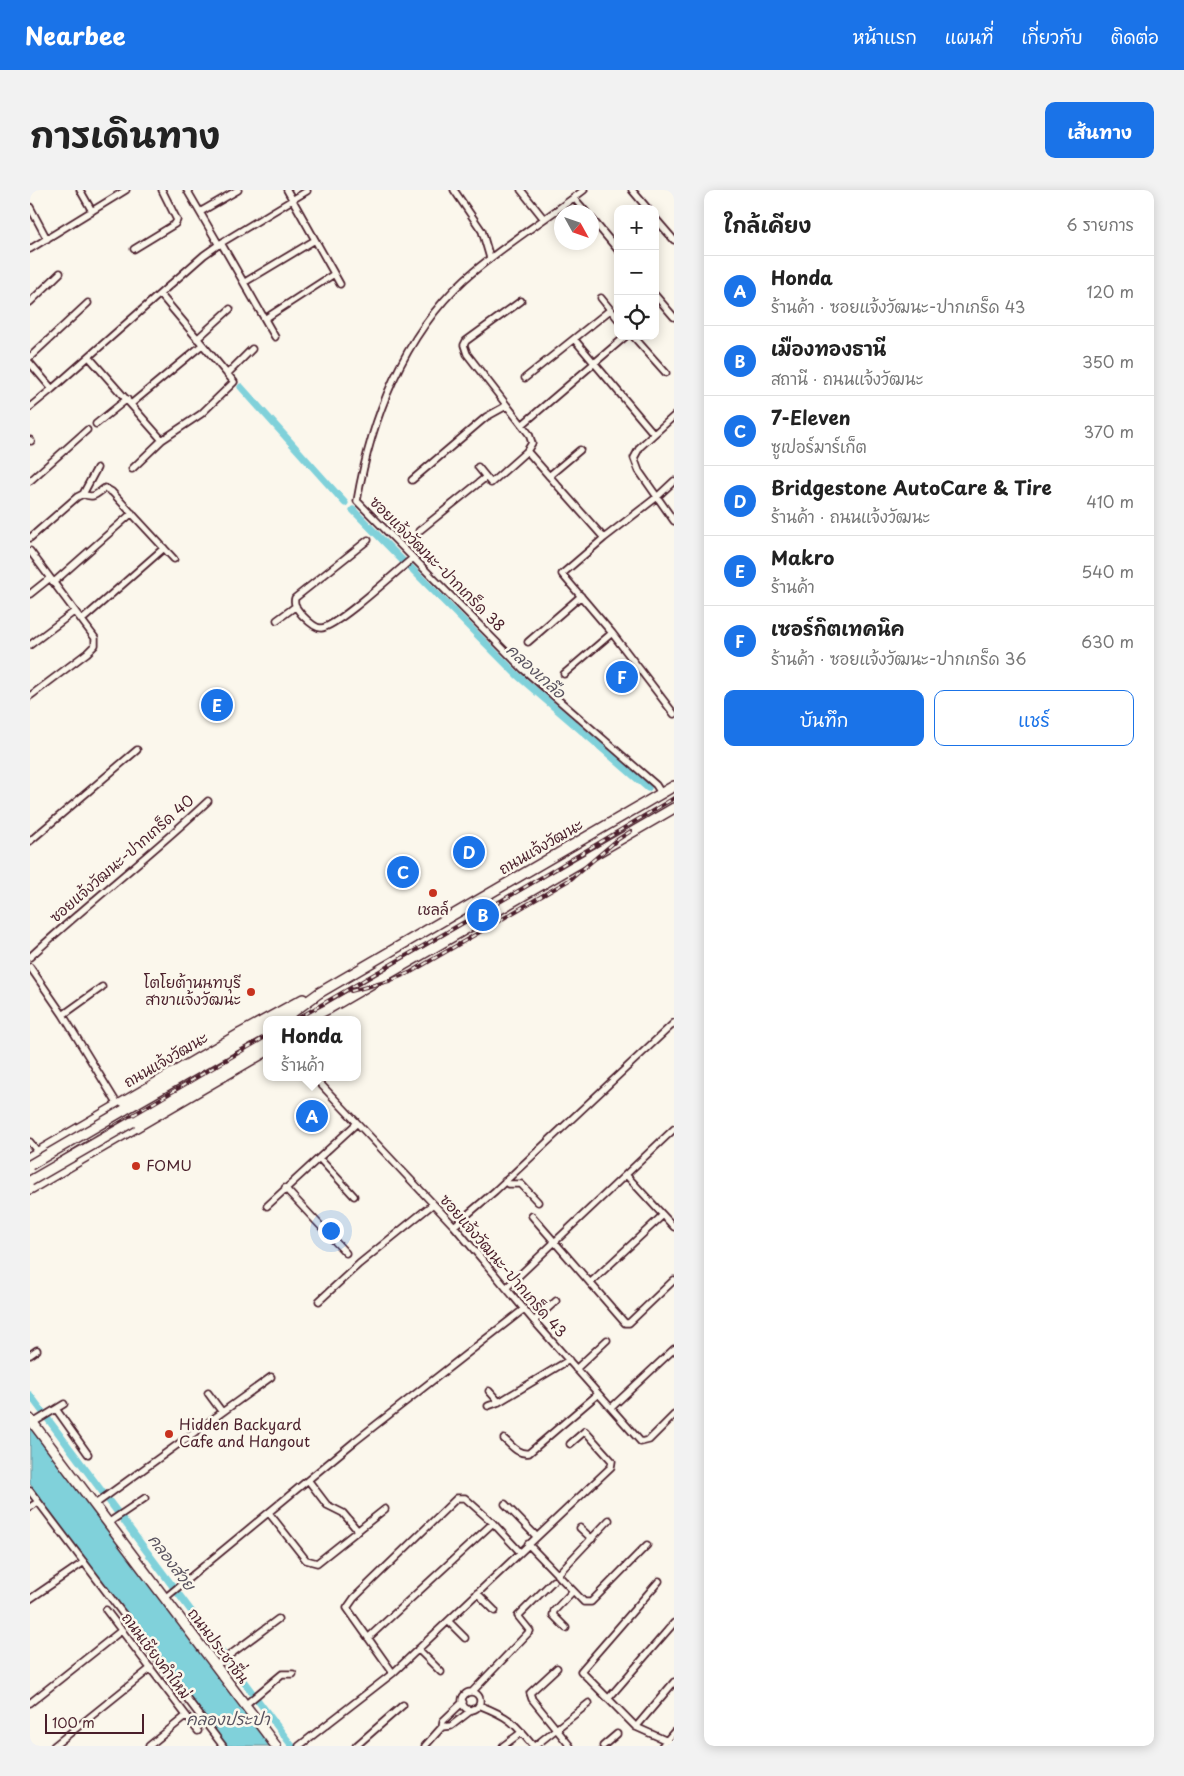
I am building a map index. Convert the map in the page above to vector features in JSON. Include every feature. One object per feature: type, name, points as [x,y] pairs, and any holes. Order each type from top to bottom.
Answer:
[{"type":"main road","name":"ถนนแจ้งวัฒนะ","points":[[287,1016],[319,993],[674,786]]},
{"type":"main road","points":[[314,1016],[674,808]]},
{"type":"main road","name":"ถนนแจ้งวัฒนะ","points":[[270,1016],[298,1001],[319,993]]},
{"type":"main road","points":[[320,1016],[328,1009]]},
{"type":"main road","name":"ถนนแจ้งวัฒนะ","points":[[30,1165],[263,1020]]},
{"type":"main road","name":"ถนนแจ้งวัฒนะ","points":[[34,1154],[263,1030]]},
{"type":"main road","points":[[30,1181],[263,1043]]},
{"type":"main road","points":[[30,1189],[263,1053]]},
{"type":"main road","points":[[60,1139],[55,1148],[55,1154],[59,1161],[65,1165],[73,1165]]},
{"type":"main road","points":[[34,1154],[44,1154],[51,1157],[55,1164],[54,1171],[49,1179]]},
{"type":"main road","name":"ถนนประชาชื่น","points":[[34,1420],[168,1596],[247,1703],[276,1746]]},
{"type":"street","points":[[80,190],[92,211]]},
{"type":"street","points":[[30,249],[126,190]]},
{"type":"street","points":[[134,250],[175,224],[177,220],[162,190]]},
{"type":"street","points":[[187,190],[245,282],[276,337]]},
{"type":"street","points":[[200,212],[238,190]]},
{"type":"street","points":[[287,190],[340,284]]},
{"type":"street","points":[[454,190],[482,231],[490,258]]},
{"type":"street","points":[[521,190],[544,219]]},
{"type":"street","name":"ซอยแจ้งวัฒนะ-ปากเกร็ด 38","points":[[584,190],[490,258],[464,280],[440,305],[417,336],[400,364],[386,396],[363,464],[357,501],[523,669],[656,785],[661,793]]},
{"type":"street","points":[[632,190],[645,205]]},
{"type":"street","points":[[30,407],[204,255],[307,191]]},
{"type":"street","points":[[574,198],[580,205]]},
{"type":"street","points":[[30,207],[47,239]]},
{"type":"street","points":[[659,223],[674,240]]},
{"type":"street","points":[[599,227],[614,245]]},
{"type":"street","points":[[245,282],[315,240]]},
{"type":"street","points":[[30,302],[60,273]]},
{"type":"street","points":[[266,318],[334,274]]},
{"type":"street","points":[[132,469],[162,440],[200,414],[234,382],[160,294]]},
{"type":"street","points":[[601,298],[614,314]]},
{"type":"street","points":[[659,300],[674,317]]},
{"type":"street","points":[[478,468],[491,483],[527,451],[532,443],[529,434],[466,354],[464,345],[466,341],[520,301]]},
{"type":"street","points":[[30,358],[88,303]]},
{"type":"street","points":[[198,339],[230,309]]},
{"type":"street","points":[[525,378],[610,310]]},
{"type":"street","points":[[574,339],[654,434]]},
{"type":"street","points":[[522,425],[621,340]]},
{"type":"street","points":[[637,340],[666,373]]},
{"type":"street","points":[[96,424],[129,402],[202,345]]},
{"type":"street","points":[[228,374],[252,349]]},
{"type":"street","points":[[89,356],[162,440]]},
{"type":"street","points":[[30,363],[52,389]]},
{"type":"street","points":[[412,480],[486,418],[506,406]]},
{"type":"street","points":[[674,416],[640,447],[634,458],[638,471],[674,521]]},
{"type":"street","points":[[30,481],[87,430]]},
{"type":"street","points":[[549,476],[580,450]]},
{"type":"street","points":[[527,451],[604,538]]},
{"type":"street","points":[[30,538],[77,497],[83,494],[97,468]]},
{"type":"street","points":[[419,531],[486,477]]},
{"type":"street","points":[[674,481],[562,574],[612,633],[674,714]]},
{"type":"street","points":[[83,494],[94,497],[104,488],[108,489],[174,559]]},
{"type":"street","points":[[30,594],[52,580],[132,513]]},
{"type":"street","points":[[368,540],[294,601],[302,614],[316,627],[327,626],[366,598],[413,558]]},
{"type":"street","points":[[82,620],[164,548]]},
{"type":"street","points":[[30,551],[95,638],[95,645],[88,652],[30,696]]},
{"type":"street","points":[[528,642],[581,596]]},
{"type":"street","points":[[277,620],[296,606]]},
{"type":"street","points":[[30,645],[75,611]]},
{"type":"street","points":[[564,674],[612,633]]},
{"type":"street","points":[[30,841],[137,750]]},
{"type":"street","name":"ซอยแจ้งวัฒนะ-ปากเกร็ด 40","points":[[30,957],[64,925],[162,843],[208,801]]},
{"type":"street","points":[[30,967],[63,1015],[121,1107]]},
{"type":"street","points":[[63,1015],[102,987]]},
{"type":"street","points":[[454,1226],[505,1181],[674,1022]]},
{"type":"street","name":"ซอยแจ้งวัฒนะ-ปากเกร็ด 43","points":[[318,1081],[454,1226],[534,1321],[641,1442],[648,1440],[674,1415]]},
{"type":"street","points":[[267,1206],[356,1124]]},
{"type":"street","points":[[506,1288],[627,1176],[674,1129]]},
{"type":"street","points":[[30,1142],[34,1154]]},
{"type":"street","points":[[319,1158],[354,1196]]},
{"type":"street","points":[[627,1176],[674,1227]]},
{"type":"street","points":[[505,1181],[508,1184],[522,1184],[538,1202]]},
{"type":"street","points":[[285,1188],[346,1253]]},
{"type":"street","points":[[319,1301],[359,1264],[432,1204]]},
{"type":"street","points":[[590,1283],[663,1215]]},
{"type":"street","points":[[532,1216],[625,1323],[629,1324],[674,1280]]},
{"type":"street","points":[[534,1321],[556,1301]]},
{"type":"street","points":[[168,1596],[308,1480],[524,1309]]},
{"type":"street","points":[[576,1369],[607,1340]]},
{"type":"street","points":[[611,1408],[674,1349]]},
{"type":"street","points":[[30,1355],[37,1350]]},
{"type":"street","points":[[488,1406],[499,1402],[569,1360]]},
{"type":"street","points":[[97,1503],[271,1377]]},
{"type":"street","points":[[489,1390],[499,1402]]},
{"type":"street","points":[[208,1393],[222,1412]]},
{"type":"street","points":[[504,1439],[516,1451],[524,1454],[530,1453],[598,1394]]},
{"type":"street","points":[[34,1420],[64,1404]]},
{"type":"street","points":[[56,1409],[88,1454]]},
{"type":"street","points":[[299,1746],[393,1672],[611,1467],[612,1461],[585,1431],[570,1444]]},
{"type":"street","points":[[308,1480],[327,1505],[342,1513],[358,1531]]},
{"type":"street","points":[[30,1491],[223,1746]]},
{"type":"street","points":[[111,1521],[145,1498]]},
{"type":"street","points":[[393,1672],[347,1608],[457,1498],[465,1498],[493,1523],[520,1552]]},
{"type":"street","points":[[30,1506],[38,1502]]},
{"type":"street","points":[[505,1504],[536,1536]]},
{"type":"street","points":[[269,1513],[306,1560],[320,1562],[385,1509]]},
{"type":"street","points":[[557,1575],[609,1520]]},
{"type":"street","points":[[368,1638],[493,1523]]},
{"type":"street","points":[[580,1528],[592,1539]]},
{"type":"street","points":[[528,1544],[584,1602],[591,1602],[647,1545]]},
{"type":"street","points":[[31,1600],[84,1562]]},
{"type":"street","points":[[425,1746],[442,1727],[443,1721],[463,1702],[466,1694],[472,1692],[530,1631],[518,1616],[553,1581]]},
{"type":"street","points":[[659,1581],[581,1671],[636,1727],[674,1744]]},
{"type":"street","points":[[566,1628],[553,1615],[554,1611],[573,1591]]},
{"type":"street","points":[[477,1593],[495,1611]]},
{"type":"street","name":"ถนนเชียงคำใหม่","points":[[106,1610],[198,1731]]},
{"type":"street","points":[[218,1664],[278,1619]]},
{"type":"street","points":[[448,1621],[465,1638]]},
{"type":"street","points":[[608,1699],[674,1623]]},
{"type":"street","points":[[30,1702],[122,1630]]},
{"type":"street","points":[[418,1649],[441,1672]]},
{"type":"street","points":[[54,1746],[151,1668]]},
{"type":"street","points":[[557,1668],[530,1694],[570,1746]]},
{"type":"street","points":[[247,1703],[282,1674],[293,1674]]},
{"type":"street","points":[[636,1727],[674,1682]]},
{"type":"street","points":[[472,1692],[479,1696],[479,1705]]},
{"type":"street","points":[[463,1702],[465,1707],[474,1709]]},
{"type":"street","points":[[479,1705],[512,1720],[534,1746],[589,1703]]},
{"type":"street","points":[[356,1746],[403,1704]]},
{"type":"street","points":[[442,1727],[451,1726],[479,1705]]},
{"type":"street","name":"ถนนเชียงคำใหม่","points":[[149,1746],[186,1716]]},
{"type":"street","points":[[503,1746],[522,1732]]},
{"type":"street","points":[[662,1746],[674,1732]]},
{"type":"street","points":[[603,1746],[617,1734]]},
{"type":"water","name":"คลองประปา","points":[[30,1428],[271,1746],[225,1746],[30,1484]]},
{"type":"waterway","name":"คลองเกลือ","points":[[241,387],[345,503]]},
{"type":"waterway","name":"คลองเกลือ","points":[[353,510],[402,560]]},
{"type":"waterway","name":"คลองเกลือ","points":[[410,567],[517,675],[648,788]]},
{"type":"waterway","name":"คลองส่วย","points":[[30,1395],[292,1746]]},
{"type":"railway","points":[[302,1016],[674,798]]},
{"type":"railway","points":[[351,991],[389,981],[411,972],[571,879],[617,840],[631,831]]},
{"type":"railway","points":[[30,1178],[263,1038]]},
{"type":"place","name":"เซอร์กิตเทคนิค","points":[[622,677]]},
{"type":"place","name":"Makro","points":[[217,705]]},
{"type":"place","name":"Bridgestone AutoCare & Tire","points":[[469,852]]},
{"type":"place","name":"7-Eleven","points":[[403,872]]},
{"type":"place","name":"เชลล์","points":[[433,893]]},
{"type":"place","name":"เมืองทองธานี","points":[[483,915]]},
{"type":"place","name":"โตโยต้านนทบุรี สาขาแจ้งวัฒนะ","points":[[251,992]]},
{"type":"place","name":"Honda","points":[[312,1116]]},
{"type":"place","name":"FOMU","points":[[136,1166]]},
{"type":"place","name":"Hidden Backyard Cafe and Hangout","points":[[169,1434]]}]
